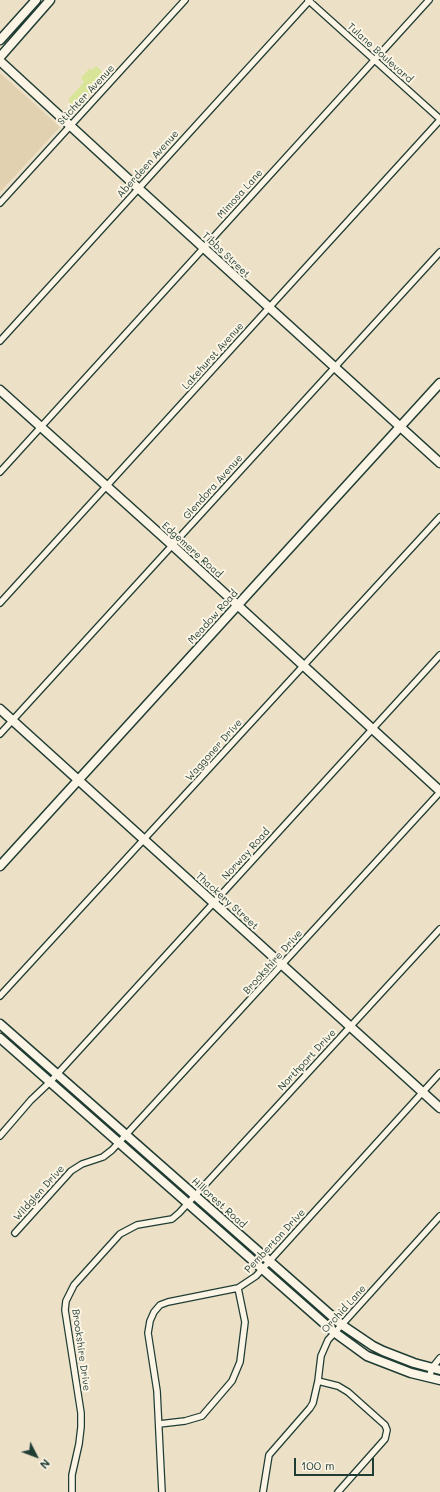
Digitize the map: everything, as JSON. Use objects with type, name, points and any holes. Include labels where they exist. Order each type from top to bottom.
[{"type":"street","points":[[0,40],[36,0]]},
{"type":"street","name":"Stichter Avenue","points":[[0,203],[185,0]]},
{"type":"street","name":"Tulane Boulevard","points":[[309,0],[440,120]]},
{"type":"street","name":"Aberdeen Avenue","points":[[0,341],[309,0]]},
{"type":"street","name":"Mimosa Lane","points":[[0,472],[429,0]]},
{"type":"street","points":[[0,57],[49,1]]},
{"type":"street","name":"Tibbs Street","points":[[0,61],[440,463]]},
{"type":"street","name":"Lakehurst Avenue","points":[[0,603],[440,120]]},
{"type":"street","name":"Glendora Avenue","points":[[0,734],[440,252]]},
{"type":"street","name":"Meadow Road","points":[[0,866],[440,383]]},
{"type":"street","name":"Edgemere Road","points":[[0,390],[172,545],[440,792]]},
{"type":"street","name":"Waggoner Drive","points":[[0,996],[440,517]]},
{"type":"street","name":"Norway Road","points":[[0,1136],[31,1100],[50,1082],[440,655]]},
{"type":"street","name":"Thackery Street","points":[[0,709],[440,1108]]},
{"type":"street","name":"Brookshire Drive","points":[[119,1143],[440,792]]},
{"type":"street","name":"Northport Drive","points":[[188,1204],[440,929]]},
{"type":"street","name":"Hillcrest Road","points":[[0,1024],[342,1325],[373,1346],[398,1358],[436,1369]]},
{"type":"street","name":"Hillcrest Road","points":[[0,1038],[334,1332],[367,1356],[395,1368],[440,1380]]},
{"type":"street","name":"Pemberton Drive","points":[[162,1492],[157,1391],[148,1332],[150,1321],[154,1312],[160,1305],[168,1302],[238,1288],[263,1270],[440,1073]]},
{"type":"street","name":"Wildglen Drive","points":[[15,1233],[71,1170],[82,1164],[103,1157],[119,1143]]},
{"type":"street","name":"Brookshire Drive","points":[[72,1492],[72,1474],[79,1444],[81,1413],[65,1310],[66,1301],[78,1280],[120,1234],[137,1225],[172,1219],[188,1204]]},
{"type":"street","name":"Orchid Lane","points":[[263,1492],[269,1455],[310,1408],[318,1381],[323,1349],[334,1332],[440,1216]]},
{"type":"street","points":[[159,1424],[185,1422],[202,1416],[232,1380],[240,1362],[245,1322],[238,1288]]},
{"type":"street","points":[[429,1378],[436,1369],[440,1358]]},
{"type":"street","points":[[318,1381],[338,1386],[348,1392],[385,1425],[387,1430],[385,1439],[338,1492]]},
{"type":"shaded area","points":[[0,73],[60,127],[0,192]]},
{"type":"green space","points":[[96,66],[106,75],[74,111],[70,108],[69,99],[84,82],[81,78],[90,68],[92,70]]}]
